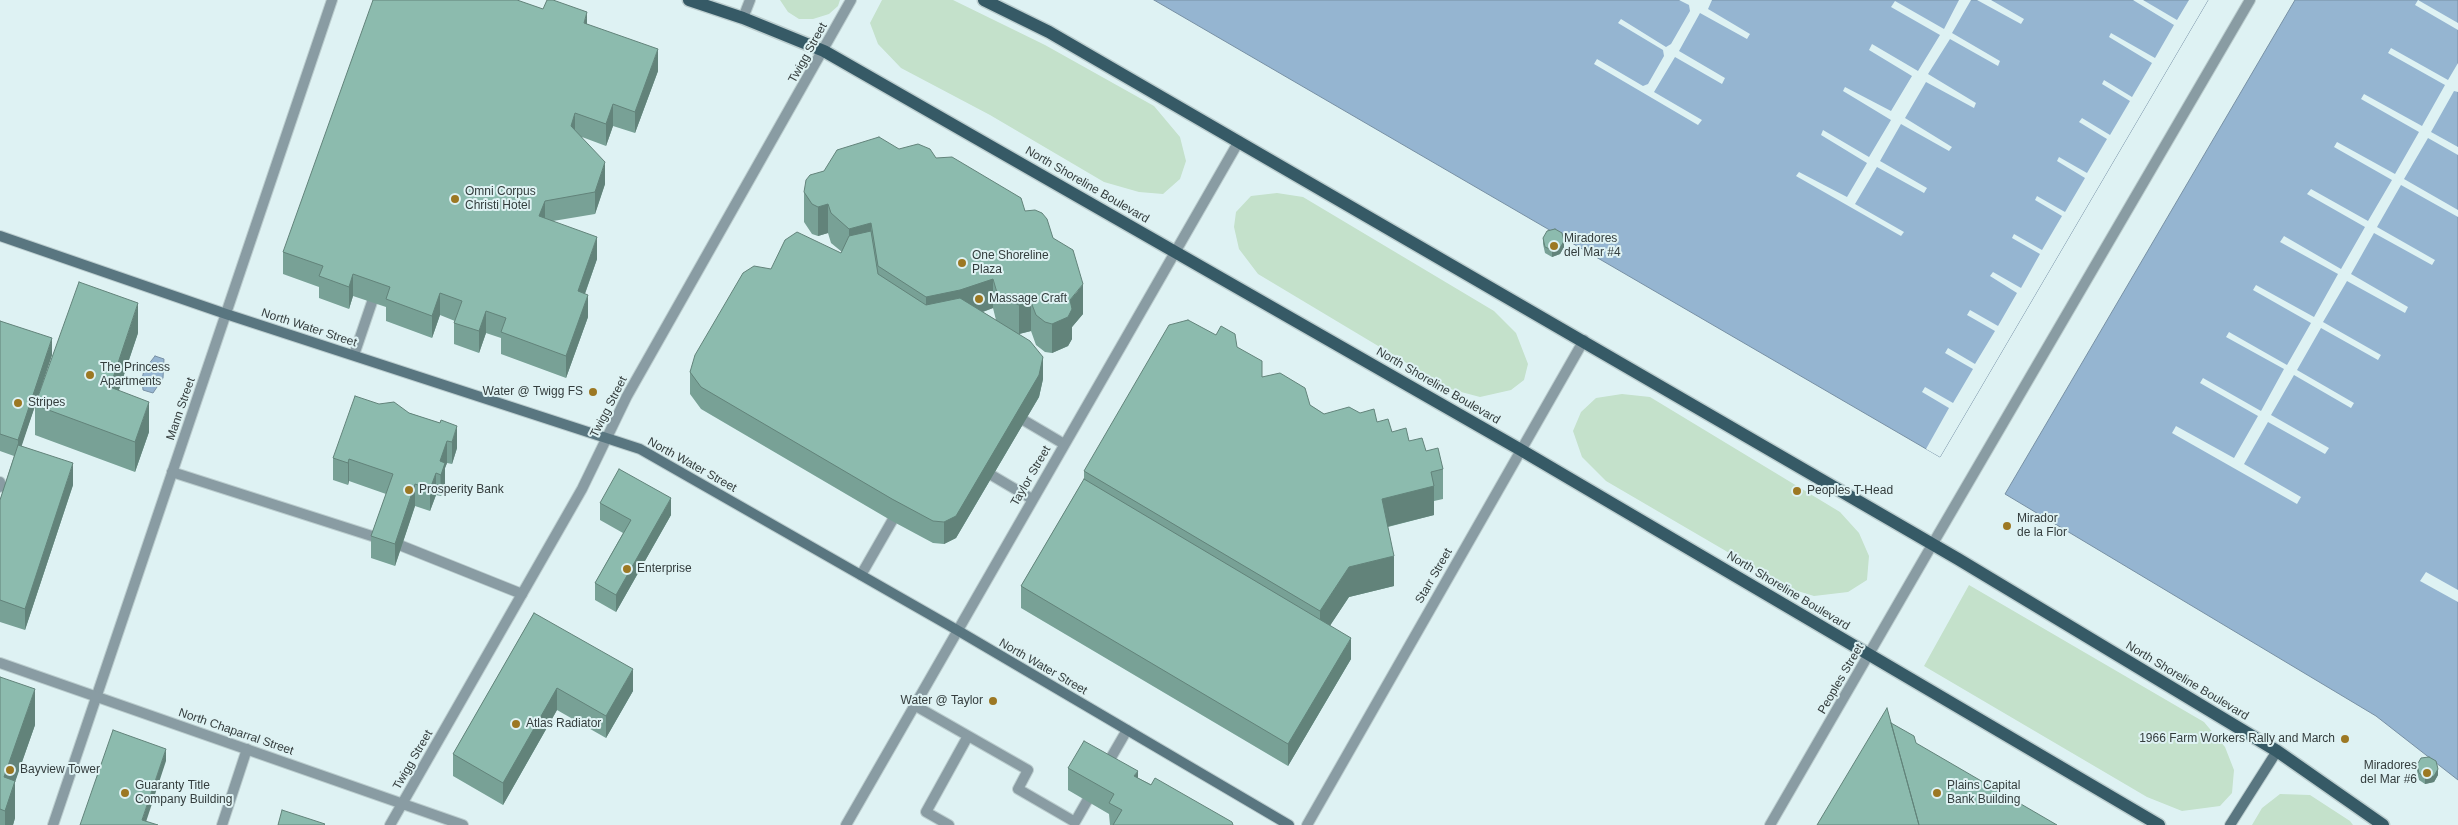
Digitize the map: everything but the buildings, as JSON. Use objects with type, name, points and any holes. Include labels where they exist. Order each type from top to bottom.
[{"type":"main road","name":"North Shoreline Boulevard","points":[[689,0],[743,18],[824,51],[1521,450],[2159,825]]},
{"type":"main road","name":"North Shoreline Boulevard","points":[[984,0],[1049,32],[1239,141],[1584,340],[1932,545],[2277,751],[2383,825]]},
{"type":"main road","name":"North Water Street","points":[[0,236],[226,314],[640,449],[957,630],[1289,825]]},
{"type":"main road","points":[[2230,825],[2277,751]]},
{"type":"street","name":"Mann Street","points":[[53,825],[95,696],[332,0]]},
{"type":"street","points":[[743,18],[750,0]]},
{"type":"street","name":"Twigg Street","points":[[390,825],[582,489],[627,396],[824,51],[851,0]]},
{"type":"street","name":"Peoples Street","points":[[1770,825],[2250,0]]},
{"type":"street","name":"Taylor Street","points":[[846,825],[1174,251],[1239,141]]},
{"type":"street","points":[[354,355],[372,302]]},
{"type":"street","name":"Starr Street","points":[[1307,825],[1584,340]]},
{"type":"street","points":[[1025,422],[1064,444]]},
{"type":"street","points":[[172,472],[378,538]]},
{"type":"street","points":[[993,476],[1032,499]]},
{"type":"street","points":[[0,482],[0,487]]},
{"type":"street","points":[[861,575],[892,521]]},
{"type":"street","points":[[402,546],[522,594]]},
{"type":"street","name":"North Chaparral Street","points":[[0,663],[463,825]]},
{"type":"street","points":[[914,705],[1028,770],[1018,789],[1078,824],[1087,801]]},
{"type":"street","points":[[1103,773],[1127,730]]},
{"type":"street","points":[[949,825],[926,812],[968,736]]},
{"type":"street","points":[[222,825],[247,749]]},
{"type":"green space","points":[[780,0],[840,0],[838,6],[829,14],[813,19],[799,19],[788,12]]},
{"type":"green space","points":[[882,0],[953,0],[1045,45],[1154,106],[1180,137],[1186,161],[1180,179],[1163,194],[1139,192],[1104,182],[990,115],[901,68],[878,44],[870,23]]},
{"type":"green space","points":[[1277,193],[1303,197],[1494,311],[1516,333],[1528,364],[1524,380],[1511,390],[1480,397],[1450,389],[1258,274],[1239,249],[1234,227],[1236,212],[1251,196]]},
{"type":"green space","points":[[1622,394],[1650,397],[1840,512],[1859,533],[1869,556],[1867,580],[1848,592],[1814,596],[1791,589],[1606,481],[1582,457],[1573,431],[1581,412],[1596,398]]},
{"type":"green space","points":[[1969,585],[2204,722],[2225,747],[2234,770],[2232,793],[2220,806],[2182,811],[2147,797],[1924,666]]},
{"type":"green space","points":[[2280,794],[2310,795],[2350,821],[2353,825],[2252,825],[2262,808]]},
{"type":"water","points":[[1154,0],[2208,0],[1940,457]]},
{"type":"water","points":[[2295,0],[2458,0],[2458,780],[2376,716],[2005,494]]},
{"type":"water","points":[[155,356],[164,359],[163,378],[153,393],[143,390],[142,379],[144,370]]},
{"type":"pier","points":[[1679,0],[1712,0],[1708,9],[1750,34],[1747,39],[1700,13],[1679,51],[1725,78],[1722,84],[1675,57],[1654,92],[1702,120],[1698,125],[1594,64],[1597,59],[1643,86],[1648,84],[1664,56],[1663,50],[1618,23],[1621,19],[1666,47],[1671,44],[1690,11],[1689,5]]},
{"type":"pier","points":[[1959,0],[1971,0],[1952,33],[2000,61],[1998,66],[1950,39],[1928,74],[1976,103],[1974,108],[1926,82],[1905,118],[1952,147],[1949,151],[1901,124],[1880,161],[1927,188],[1924,193],[1877,167],[1855,204],[1904,232],[1901,236],[1796,176],[1799,172],[1847,197],[1867,163],[1821,135],[1823,130],[1869,157],[1891,120],[1843,91],[1845,87],[1891,111],[1912,76],[1869,50],[1872,44],[1918,71],[1940,35],[1891,7],[1895,1],[1944,29]]},
{"type":"pier","points":[[1977,0],[1991,0],[2024,19],[2021,24]]},
{"type":"pier","points":[[2133,0],[2143,0],[2177,20],[2189,0],[2208,0],[1940,457],[1926,449],[1949,408],[1922,392],[1925,387],[1953,403],[1973,369],[1945,353],[1948,348],[1975,364],[1995,331],[1967,315],[1970,310],[1998,326],[2017,293],[1990,276],[1993,272],[2021,288],[2040,254],[2012,238],[2014,234],[2042,250],[2062,216],[2035,200],[2037,196],[2065,212],[2085,178],[2057,161],[2059,157],[2087,173],[2107,139],[2079,122],[2082,118],[2110,135],[2130,101],[2102,84],[2104,80],[2132,97],[2152,63],[2109,37],[2111,33],[2155,58],[2174,25]]},
{"type":"pier","points":[[2418,0],[2458,23],[2458,30],[2415,5]]},
{"type":"pier","points":[[2391,48],[2448,80],[2458,63],[2458,92],[2454,91],[2431,132],[2458,147],[2458,155],[2428,138],[2404,179],[2458,210],[2458,217],[2401,185],[2377,227],[2435,260],[2432,265],[2374,233],[2351,274],[2408,307],[2405,313],[2347,281],[2323,322],[2381,355],[2378,360],[2321,328],[2297,370],[2354,403],[2351,408],[2294,375],[2271,415],[2329,448],[2325,454],[2268,422],[2244,464],[2301,497],[2297,504],[2172,433],[2176,426],[2234,458],[2258,416],[2200,383],[2203,378],[2261,411],[2284,369],[2226,337],[2229,332],[2287,365],[2311,323],[2253,290],[2256,285],[2314,317],[2338,274],[2280,242],[2284,236],[2341,269],[2365,227],[2307,194],[2311,189],[2368,221],[2392,180],[2334,147],[2337,142],[2395,174],[2419,132],[2361,99],[2364,94],[2422,126],[2445,85],[2388,53]]},
{"type":"pier","points":[[2426,572],[2458,590],[2458,602],[2420,581]]},
{"type":"place","name":"Omni Corpus Christi Hotel","points":[[455,199]]},
{"type":"place","name":"Miradores del Mar #4","points":[[1554,246]]},
{"type":"place","name":"One Shoreline Plaza","points":[[962,263]]},
{"type":"place","name":"Massage Craft","points":[[979,299]]},
{"type":"place","name":"The Princess Apartments","points":[[90,375]]},
{"type":"place","name":"Water @ Twigg FS","points":[[593,392]]},
{"type":"place","name":"Stripes","points":[[18,403]]},
{"type":"place","name":"Prosperity Bank","points":[[409,490]]},
{"type":"place","name":"Peoples T-Head","points":[[1797,491]]},
{"type":"place","name":"Mirador de la Flor","points":[[2007,526]]},
{"type":"place","name":"Enterprise","points":[[627,569]]},
{"type":"place","name":"Water @ Taylor","points":[[993,701]]},
{"type":"place","name":"Atlas Radiator","points":[[516,724]]},
{"type":"place","name":"1966 Farm Workers Rally and March","points":[[2345,739]]},
{"type":"place","name":"Bayview Tower","points":[[10,770]]},
{"type":"place","name":"Miradores del Mar #6","points":[[2427,773]]},
{"type":"place","name":"Guaranty Title Company Building","points":[[125,793]]},
{"type":"place","name":"Plains Capital Bank Building","points":[[1937,793]]}]
